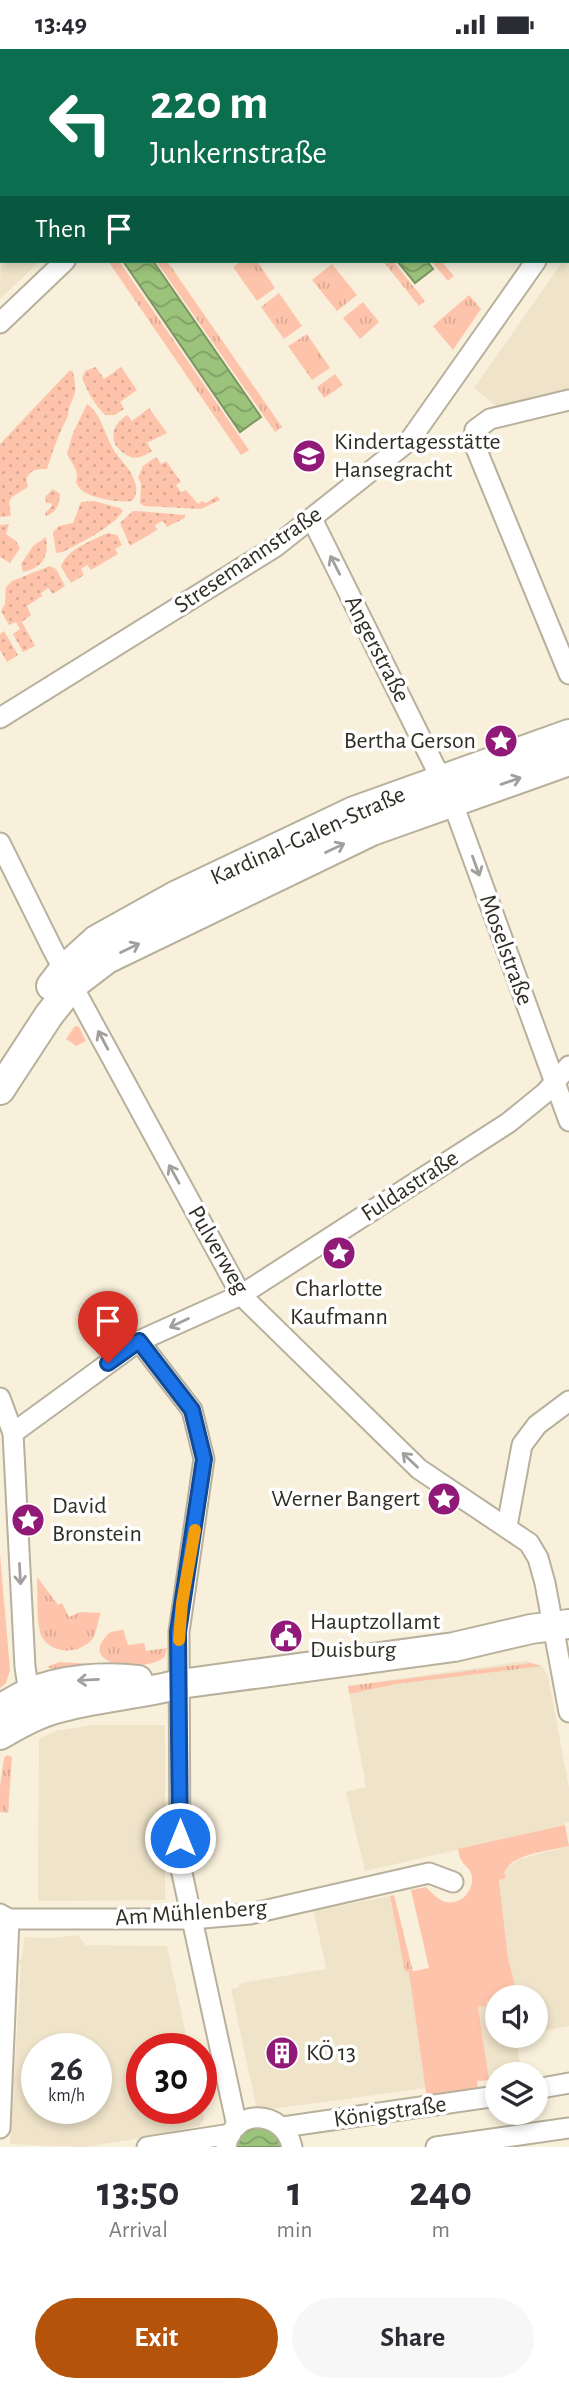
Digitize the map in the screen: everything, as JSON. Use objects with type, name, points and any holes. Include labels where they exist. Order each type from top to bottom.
[{"type":"main road","name":"Kardinal-Galen-Straße","points":[[447,790],[569,734]]},
{"type":"main road","name":"Kardinal-Galen-Straße","points":[[69,977],[96,940],[175,896],[354,811],[569,761]]},
{"type":"main road","points":[[0,1056],[69,977]]},
{"type":"main road","points":[[0,1090],[49,1016],[69,977]]},
{"type":"main road","points":[[0,1735],[36,1703],[76,1681],[130,1679],[180,1684],[454,1647],[531,1629],[562,1633]]},
{"type":"main road","points":[[0,1709],[36,1703]]},
{"type":"street","points":[[0,323],[63,263]]},
{"type":"street","name":"Stresemannstraße","points":[[0,717],[275,547],[410,440],[491,314],[534,263]]},
{"type":"street","points":[[569,400],[490,419],[475,430],[473,441],[569,674]]},
{"type":"street","name":"Angerstraße","points":[[312,519],[447,790]]},
{"type":"street","name":"Moselstraße","points":[[447,790],[569,1121]]},
{"type":"street","name":"Pulverweg","points":[[0,843],[12,871],[241,1295],[419,1469],[529,1543],[538,1558],[562,1633],[569,1712]]},
{"type":"street","name":"Fuldastraße","points":[[13,1433],[139,1341],[241,1295],[508,1123],[555,1082],[569,1066]]},
{"type":"street","points":[[139,1341],[192,1410],[204,1459],[178,1632],[180,1864],[214,2015],[231,2135]]},
{"type":"street","points":[[0,1398],[13,1433],[20,1591],[36,1703]]},
{"type":"street","points":[[507,1526],[522,1445],[537,1425],[569,1401]]},
{"type":"street","name":"Am Mühlenberg","points":[[4,1917],[191,1919],[250,1914],[414,1875],[429,1873],[453,1882]]},
{"type":"street","points":[[0,2128],[4,1917]]},
{"type":"street","points":[[548,2087],[569,2083]]},
{"type":"street","name":"Königstraße","points":[[147,2147],[231,2135],[246,2120],[266,2118],[283,2127],[485,2098]]},
{"type":"street","points":[[283,2127],[292,2147]]},
{"type":"street","name":"Königstraße","points":[[436,2147],[569,2128]]},
{"type":"shaded area","points":[[1,263],[38,263],[0,299]]},
{"type":"shaded area","points":[[562,263],[569,263],[569,391],[500,409],[474,388]]},
{"type":"shaded area","points":[[526,1661],[542,1666],[548,1676],[569,1788],[569,1822],[365,1871],[346,1792],[366,1787],[348,1686]]},
{"type":"shaded area","points":[[93,1725],[165,1725],[165,1900],[38,1901],[39,1739],[55,1731]]},
{"type":"shaded area","points":[[569,1846],[569,2026],[548,2030],[548,1985],[515,1985],[508,1958],[499,1879],[506,1878],[506,1868],[520,1859]]},
{"type":"shaded area","points":[[390,1896],[405,1972],[409,1972],[411,1979],[426,2088],[257,2111],[231,1989],[239,1987],[239,1984],[326,1969],[314,1911]]},
{"type":"shaded area","points":[[78,1935],[85,1945],[167,1946],[186,2033],[126,2033],[126,2124],[200,2124],[199,2126],[173,2133],[84,2147],[10,2144],[21,1966],[18,1961],[22,1959],[24,1937]]},
{"type":"shaded area","points":[[485,2006],[485,2048],[518,2048],[519,2062],[486,2062],[478,2007]]},
{"type":"green space","points":[[109,263],[120,263],[249,450],[241,455]]},
{"type":"green space","points":[[157,263],[168,263],[282,427],[275,432]]},
{"type":"green space","points":[[239,263],[258,263],[275,288],[257,301],[233,267]]},
{"type":"green space","points":[[385,263],[395,263],[425,301],[419,306]]},
{"type":"green space","points":[[433,263],[443,263],[454,276],[448,281]]},
{"type":"green space","points":[[332,264],[357,295],[337,311],[312,280]]},
{"type":"green space","points":[[279,293],[302,326],[284,339],[261,307]]},
{"type":"green space","points":[[469,295],[481,309],[453,350],[433,326]]},
{"type":"green space","points":[[363,302],[379,322],[360,339],[343,318]]},
{"type":"green space","points":[[307,334],[330,368],[312,380],[288,346]]},
{"type":"green space","points":[[96,367],[104,379],[121,367],[137,390],[120,402],[124,409],[115,415],[105,415],[101,411],[82,378],[85,371]]},
{"type":"green space","points":[[70,370],[73,372],[75,392],[47,469],[30,473],[26,479],[28,487],[9,502],[11,516],[0,517],[0,444]]},
{"type":"green space","points":[[335,374],[343,385],[324,398],[317,387]]},
{"type":"green space","points":[[87,404],[100,420],[115,452],[133,476],[136,490],[132,501],[95,497],[87,494],[76,483],[77,475],[67,454],[73,433]]},
{"type":"green space","points":[[149,408],[167,433],[147,443],[152,451],[137,458],[129,456],[116,446],[115,428],[127,415],[132,421]]},
{"type":"green space","points":[[156,457],[161,464],[166,461],[181,482],[176,485],[181,492],[186,490],[198,504],[202,501],[206,503],[217,496],[220,500],[201,509],[144,506],[140,503],[141,483],[138,478],[143,466]]},
{"type":"green space","points":[[53,489],[60,494],[59,502],[57,508],[46,516],[45,513],[52,506],[51,503],[46,503],[45,497]]},
{"type":"green space","points":[[94,501],[123,511],[96,534],[63,552],[56,553],[53,532],[59,526],[73,523],[81,502]]},
{"type":"green space","points":[[133,511],[185,515],[185,518],[167,527],[163,521],[155,525],[157,530],[130,546],[120,523]]},
{"type":"green space","points":[[9,524],[6,534],[16,541],[20,548],[10,563],[0,557],[0,525]]},
{"type":"green space","points":[[108,533],[117,535],[122,545],[115,549],[118,554],[91,570],[87,565],[81,569],[84,575],[71,583],[61,567],[68,555],[80,546]]},
{"type":"green space","points":[[46,537],[47,550],[44,560],[36,567],[23,572],[21,564],[33,546]]},
{"type":"green space","points":[[50,566],[56,569],[65,586],[53,594],[48,588],[41,593],[42,596],[27,606],[31,615],[22,622],[35,646],[23,652],[13,634],[20,629],[16,622],[9,625],[1,611],[5,604],[6,587],[12,581]]},
{"type":"green space","points":[[4,631],[18,655],[7,662],[0,650],[0,634]]},
{"type":"green space","points":[[75,1026],[79,1027],[86,1041],[76,1046],[66,1039]]},
{"type":"green space","points":[[0,1554],[10,1670],[6,1683],[0,1688]]},
{"type":"green space","points":[[37,1577],[58,1605],[62,1603],[69,1617],[80,1612],[101,1613],[95,1635],[87,1644],[80,1648],[64,1650],[56,1649],[44,1640],[38,1619]]},
{"type":"green space","points":[[123,1629],[128,1645],[144,1643],[146,1651],[167,1648],[165,1656],[146,1665],[119,1664],[108,1660],[101,1654],[100,1645],[108,1634]]},
{"type":"green space","points":[[59,1662],[91,1664],[54,1669],[47,1667]]},
{"type":"green space","points":[[531,1663],[542,1666],[396,1684],[349,1694],[348,1686]]},
{"type":"green space","points":[[7,1755],[12,1757],[8,1813],[0,1812],[0,1786],[4,1758]]},
{"type":"green space","points":[[565,1825],[569,1846],[523,1857],[508,1866],[504,1873],[506,1878],[499,1880],[508,1958],[515,1985],[485,1985],[485,2006],[478,2007],[486,2062],[485,2080],[477,2081],[479,2091],[427,2099],[409,1972],[429,1968],[411,1890],[426,1887],[436,1897],[449,1902],[463,1897],[470,1889],[472,1875],[460,1859],[458,1849]]},
{"type":"green space","points":[[394,1895],[413,1972],[405,1972],[390,1896]]},
{"type":"water","points":[[124,263],[154,263],[261,417],[240,432]]},
{"type":"water","points":[[399,263],[428,263],[433,269],[415,283]]},
{"type":"water","points":[[261,2127],[274,2131],[284,2147],[235,2147],[245,2133]]},
{"type":"slow traffic","points":[[179,1640],[182,1603],[195,1530]]},
{"type":"place","name":"Kindertagesstätte Hansegracht","points":[[309,456]]},
{"type":"place","name":"Bertha Gerson","points":[[501,741]]},
{"type":"place","name":"Charlotte Kaufmann","points":[[339,1253]]},
{"type":"place","name":"Werner Bangert","points":[[444,1499]]},
{"type":"place","name":"David Bronstein","points":[[28,1520]]},
{"type":"place","name":"Hauptzollamt Duisburg","points":[[286,1636]]},
{"type":"place","name":"KÖ 13","points":[[282,2053]]},
{"type":"route","points":[[108,1363],[139,1341],[192,1410],[204,1459],[178,1632],[180,1838]]}]
